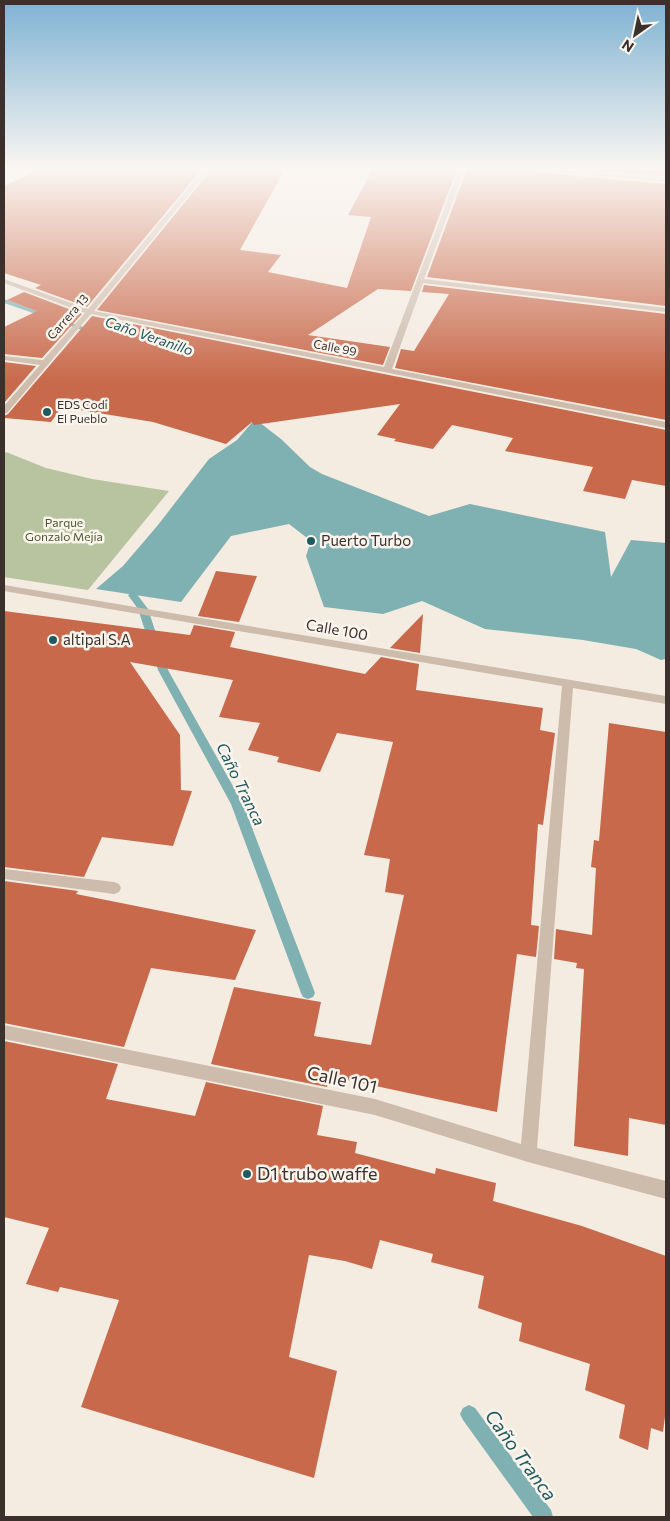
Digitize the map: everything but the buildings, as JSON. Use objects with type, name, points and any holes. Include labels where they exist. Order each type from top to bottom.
[{"type":"street","name":"Carrera 13","points":[[4,411],[88,315],[150,240]]},
{"type":"street","points":[[387,370],[435,240]]},
{"type":"street","name":"Calle 99","points":[[4,281],[88,315],[387,370],[666,425]]},
{"type":"street","points":[[420,281],[666,310]]},
{"type":"street","points":[[4,358],[45,363]]},
{"type":"street","name":"Calle 100","points":[[4,588],[666,700]]},
{"type":"street","points":[[528,1154],[568,684]]},
{"type":"street","points":[[4,874],[114,888]]},
{"type":"street","name":"Calle 101","points":[[4,1032],[375,1107],[528,1154],[666,1190]]},
{"type":"green space","name":"Parque Gonzalo Mejía","points":[[6,452],[46,468],[92,479],[169,491],[88,590],[4,577],[4,455]]},
{"type":"water","points":[[255,419],[281,439],[310,467],[322,474],[429,516],[470,504],[605,532],[611,577],[631,540],[666,543],[666,659],[661,660],[636,649],[583,640],[485,629],[422,601],[383,614],[324,607],[306,556],[311,541],[289,524],[231,536],[181,602],[96,589],[123,566],[158,525],[209,459],[237,440]]},
{"type":"waterway","name":"Caño Veranillo","points":[[4,301],[87,330]]},
{"type":"waterway","name":"Caño Tranca","points":[[133,595],[143,609],[163,670],[237,804],[308,993]]},
{"type":"waterway","name":"Caño Tranca","points":[[469,1414],[544,1517]]},
{"type":"place","name":"EDS Codi El Pueblo","points":[[47,412]]},
{"type":"place","name":"Puerto Turbo","points":[[311,541]]},
{"type":"place","name":"altipal S.A","points":[[53,640]]},
{"type":"place","name":"D1 trubo waffe","points":[[247,1174]]}]
